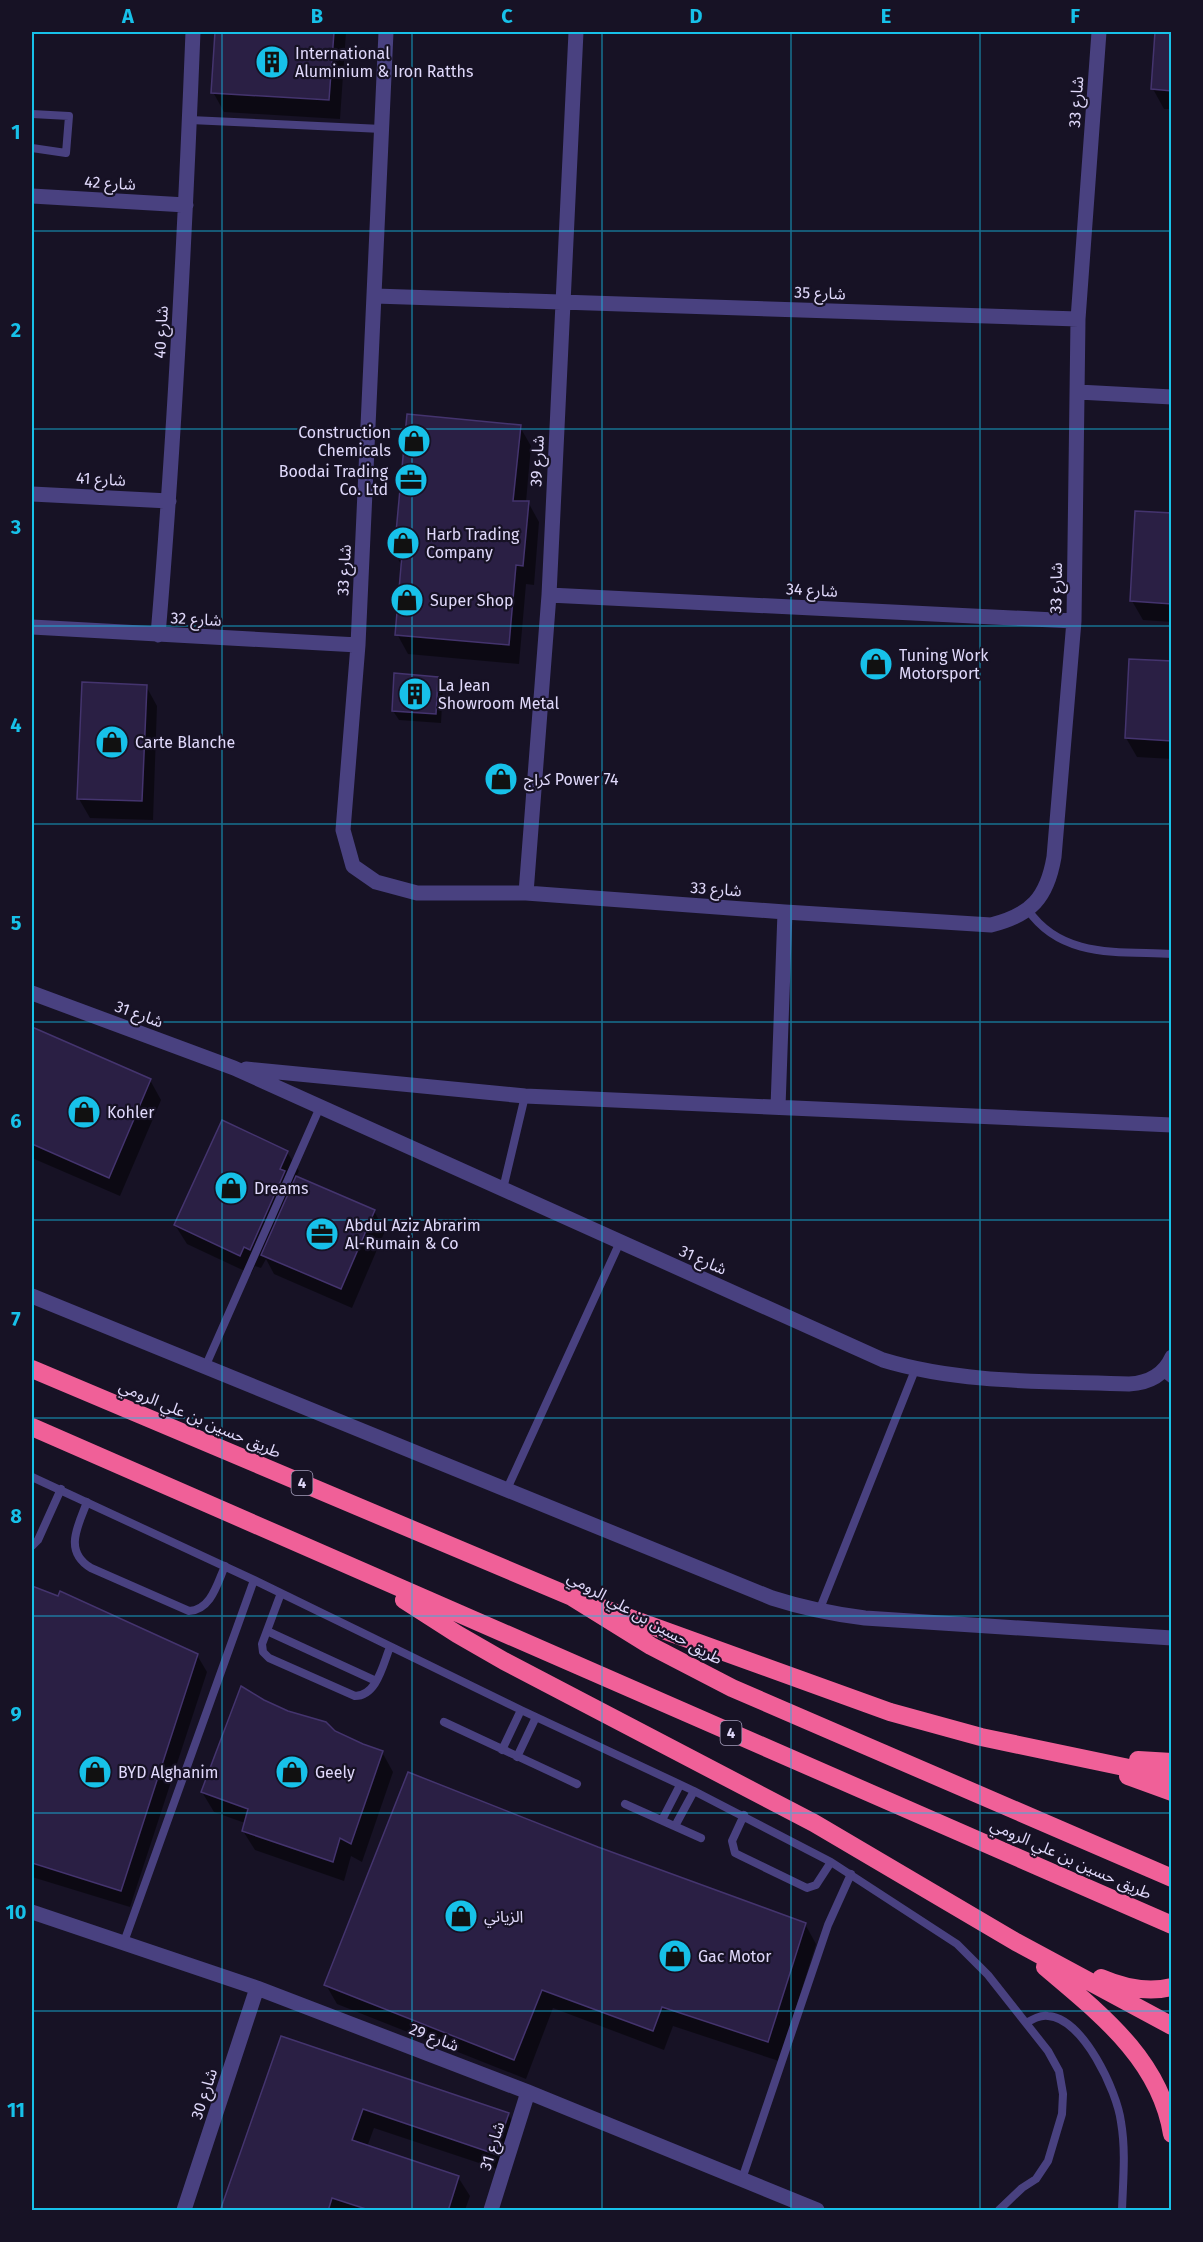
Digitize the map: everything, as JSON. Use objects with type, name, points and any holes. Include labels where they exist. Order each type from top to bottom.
[{"type":"highway","name":"طريق حسين بن علي الرومي","points":[[32,1369],[572,1597],[651,1646],[732,1688],[1172,1878]]},
{"type":"highway","name":"طريق حسين بن علي الرومي","points":[[32,1427],[1172,1925]]},
{"type":"highway","points":[[368,1575],[421,1612],[485,1650],[814,1823],[1016,1942],[1172,2026]]},
{"type":"highway","points":[[572,1597],[890,1712],[981,1737],[1172,1777]]},
{"type":"highway","points":[[1073,1756],[1172,1762]]},
{"type":"highway","points":[[1073,1756],[1172,1792]]},
{"type":"highway","points":[[1016,1942],[1117,1985],[1149,1990],[1172,1987]]},
{"type":"highway","points":[[1016,1942],[1109,2023],[1134,2050],[1154,2081],[1169,2118],[1172,2134]]},
{"type":"street","name":"شارع 40","points":[[158,635],[169,501],[186,205],[193,32]]},
{"type":"street","name":"شارع 33","points":[[386,32],[358,645],[343,830],[353,866],[376,882],[417,894],[526,892],[991,925],[1011,920],[1028,910],[1042,895],[1051,877],[1074,621],[1078,320],[1099,32]]},
{"type":"street","name":"شارع 39","points":[[526,892],[549,595],[576,32]]},
{"type":"street","name":"شارع 42","points":[[32,196],[186,205]]},
{"type":"street","name":"شارع 35","points":[[375,296],[1078,320]]},
{"type":"street","points":[[1078,392],[1172,397]]},
{"type":"street","name":"شارع 41","points":[[32,494],[169,501]]},
{"type":"street","name":"شارع 34","points":[[549,595],[1074,621]]},
{"type":"street","name":"32 شارع","points":[[32,627],[358,645]]},
{"type":"street","points":[[778,1107],[785,912]]},
{"type":"street","name":"شارع 31","points":[[32,993],[234,1068],[883,1360],[915,1370],[955,1377],[1129,1384],[1167,1376],[1172,1357]]},
{"type":"street","name":"شارع 31","points":[[234,1068],[525,1096],[1172,1125]]},
{"type":"street","points":[[32,1296],[206,1365],[772,1598],[818,1611],[865,1618],[1172,1638]]},
{"type":"street","name":"شارع 29","points":[[32,1912],[257,1988],[528,2092],[813,2210]]},
{"type":"street","name":"شارع 30","points":[[184,2211],[257,1988]]},
{"type":"street","name":"شارع 31","points":[[491,2211],[528,2092]]},
{"type":"lane","points":[[32,114],[69,116],[66,153],[32,148]]},
{"type":"lane","points":[[190,120],[382,129]]},
{"type":"lane","points":[[1028,910],[1044,929],[1071,945],[1086,949],[1172,954]]},
{"type":"lane","points":[[503,1189],[525,1096]]},
{"type":"lane","points":[[206,1365],[320,1107]]},
{"type":"lane","points":[[507,1489],[620,1242]]},
{"type":"lane","points":[[818,1611],[915,1370]]},
{"type":"lane","points":[[32,1477],[225,1566],[744,1815],[851,1874],[957,1944],[988,1974],[1048,2051],[1059,2071],[1064,2094],[1062,2114],[1043,2171],[1009,2199],[999,2211]]},
{"type":"lane","points":[[32,1546],[38,1540],[60,1490]]},
{"type":"lane","points":[[87,1502],[74,1543],[79,1558],[91,1568],[189,1611],[197,1611],[208,1601],[225,1566]]},
{"type":"lane","points":[[124,1942],[254,1580]]},
{"type":"lane","points":[[281,1593],[262,1648],[269,1658],[355,1696],[366,1694],[376,1682],[390,1647]]},
{"type":"lane","points":[[267,1631],[376,1682]]},
{"type":"lane","points":[[502,1750],[521,1710]]},
{"type":"lane","points":[[517,1757],[536,1717]]},
{"type":"lane","points":[[444,1722],[576,1785]]},
{"type":"lane","points":[[662,1820],[680,1785]]},
{"type":"lane","points":[[675,1826],[693,1791]]},
{"type":"lane","points":[[625,1804],[701,1838]]},
{"type":"lane","points":[[744,1815],[732,1841],[735,1853],[807,1888],[816,1885],[831,1862]]},
{"type":"lane","points":[[742,2179],[831,1917],[851,1874]]},
{"type":"lane","points":[[1026,2023],[1040,2016],[1054,2017],[1074,2031],[1103,2070],[1116,2099],[1121,2121],[1122,2211]]},
{"type":"building","name":"International Aluminium & Iron Ratths","points":[[215,32],[334,32],[329,100],[211,93]]},
{"type":"building","points":[[1155,32],[1172,32],[1172,91],[1151,89]]},
{"type":"building","points":[[407,414],[521,425],[513,501],[529,501],[523,566],[516,565],[509,645],[395,635],[402,555],[394,554]]},
{"type":"building","points":[[1135,511],[1172,513],[1172,604],[1130,601]]},
{"type":"building","points":[[1129,659],[1172,661],[1172,741],[1125,738]]},
{"type":"building","name":"La Jean Showroom Metal","points":[[394,673],[438,677],[436,714],[392,711]]},
{"type":"building","name":"Carte Blanche","points":[[82,682],[147,685],[142,801],[77,799]]},
{"type":"building","name":"Kohler","points":[[32,1027],[151,1079],[109,1178],[32,1144]]},
{"type":"building","name":"Dreams","points":[[222,1120],[288,1151],[280,1169],[285,1171],[250,1250],[244,1247],[240,1256],[174,1225]]},
{"type":"building","name":"Abdul Aziz Abrarim Al-Rumain & Co","points":[[296,1176],[375,1210],[341,1289],[261,1255]]},
{"type":"building","name":"BYD Alghanim","points":[[32,1586],[58,1596],[60,1591],[198,1654],[121,1891],[32,1863]]},
{"type":"building","name":"Geely","points":[[241,1686],[288,1711],[326,1722],[335,1731],[383,1751],[351,1844],[340,1838],[333,1862],[242,1831],[248,1809],[201,1792]]},
{"type":"building","points":[[408,1772],[598,1847],[806,1923],[768,2042],[662,2007],[653,2031],[542,1990],[514,2060],[324,1985]]},
{"type":"building","points":[[281,2036],[509,2113],[495,2154],[363,2109],[352,2140],[459,2176],[448,2211],[372,2211],[332,2198],[328,2211],[220,2211]]},
{"type":"place","name":"International Aluminium & Iron Ratths","points":[[272,62]]},
{"type":"place","name":"Construction Chemicals","points":[[414,441]]},
{"type":"place","name":"Boodai Trading Co. Ltd","points":[[411,480]]},
{"type":"place","name":"Harb Trading Company","points":[[403,543]]},
{"type":"place","name":"Super Shop","points":[[407,600]]},
{"type":"place","name":"Tuning Work Motorsport","points":[[876,664]]},
{"type":"place","name":"La Jean Showroom Metal","points":[[415,694]]},
{"type":"place","name":"Carte Blanche","points":[[112,742]]},
{"type":"place","name":"كراج Power 74","points":[[501,779]]},
{"type":"place","name":"Kohler","points":[[84,1112]]},
{"type":"place","name":"Dreams","points":[[231,1188]]},
{"type":"place","name":"Abdul Aziz Abrarim Al-Rumain & Co","points":[[322,1234]]},
{"type":"place","name":"BYD Alghanim","points":[[95,1772]]},
{"type":"place","name":"Geely","points":[[292,1772]]},
{"type":"place","name":"الزياني","points":[[461,1916]]},
{"type":"place","name":"Gac Motor","points":[[675,1956]]}]
